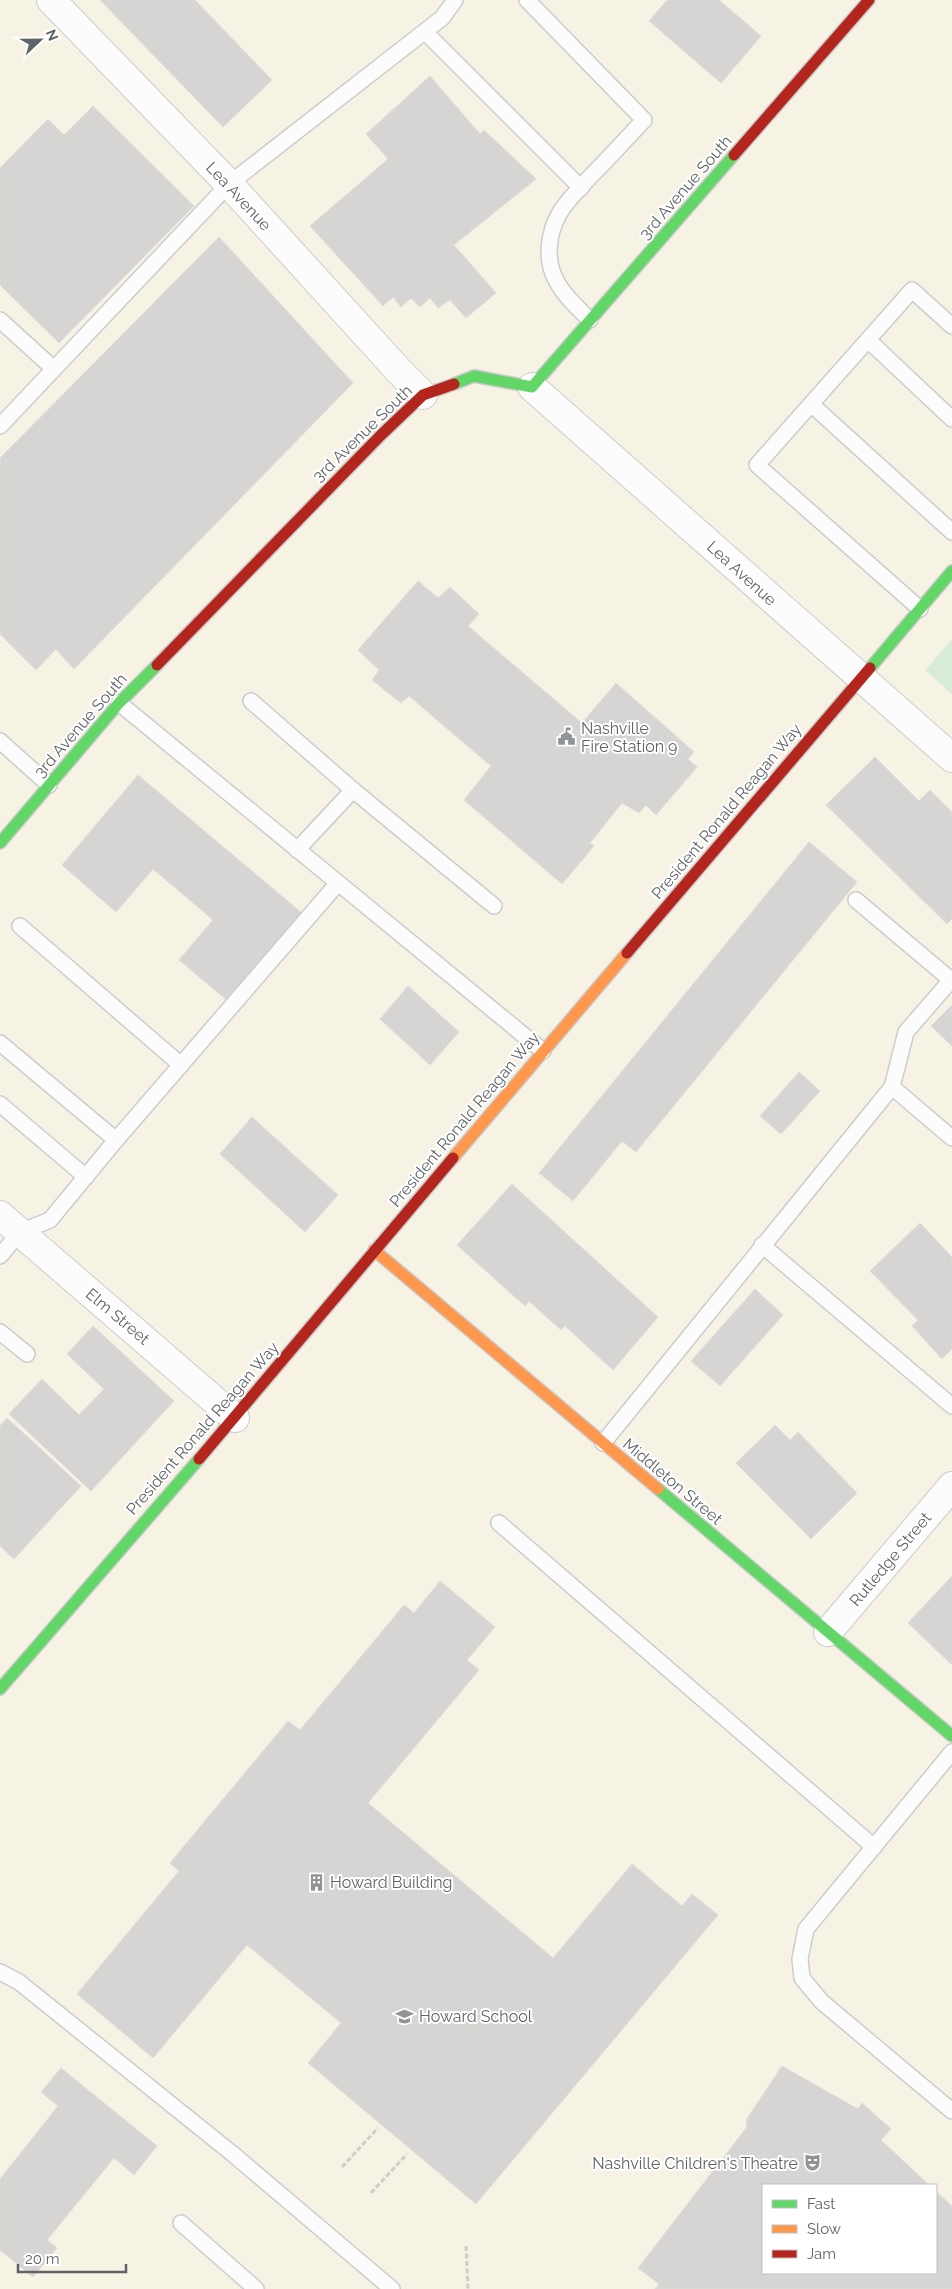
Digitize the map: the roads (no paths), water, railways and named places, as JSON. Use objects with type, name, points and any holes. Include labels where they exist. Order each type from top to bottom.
[{"type":"street","name":"Lea Avenue","points":[[51,0],[229,184],[398,371],[423,395]]},
{"type":"street","name":"3rd Avenue South","points":[[0,843],[119,703],[380,436],[423,395],[474,376],[532,387],[869,0]]},
{"type":"street","name":"Lea Avenue","points":[[532,387],[860,679],[952,758]]},
{"type":"street","name":"President Ronald Reagan Way","points":[[0,1689],[235,1418],[374,1250],[952,571]]},
{"type":"street","name":"Elm Street","points":[[10,1224],[235,1418]]},
{"type":"street","name":"Middleton Street","points":[[374,1250],[952,1736]]},
{"type":"street","name":"Rutledge Street","points":[[828,1632],[952,1486]]},
{"type":"lane","points":[[0,426],[229,184],[425,32],[442,18],[455,0]]},
{"type":"lane","points":[[527,0],[644,120],[559,214],[548,253],[550,267],[562,290],[590,320]]},
{"type":"lane","points":[[425,32],[581,188]]},
{"type":"lane","points":[[920,609],[757,465],[912,290],[952,326]]},
{"type":"lane","points":[[0,320],[54,369]]},
{"type":"lane","points":[[868,340],[952,418]]},
{"type":"lane","points":[[812,404],[952,532]]},
{"type":"lane","points":[[251,700],[353,790],[494,906]]},
{"type":"lane","points":[[119,703],[543,1051]]},
{"type":"lane","points":[[0,742],[49,785]]},
{"type":"lane","points":[[297,850],[353,790]]},
{"type":"lane","points":[[0,1256],[10,1224],[50,1220],[116,1140],[338,883]]},
{"type":"lane","points":[[603,1442],[892,1087],[906,1032],[952,980],[856,900]]},
{"type":"lane","points":[[20,926],[181,1065]]},
{"type":"lane","points":[[0,1043],[116,1140]]},
{"type":"lane","points":[[892,1087],[952,1138]]},
{"type":"lane","points":[[0,1104],[86,1177]]},
{"type":"lane","points":[[762,1245],[952,1406]]},
{"type":"lane","points":[[0,1332],[27,1354]]},
{"type":"lane","points":[[499,1523],[874,1847]]},
{"type":"lane","points":[[952,1752],[806,1928],[800,1959],[802,1978],[822,2002],[952,2111]]},
{"type":"lane","points":[[0,1972],[19,1982],[35,1994],[234,2155],[392,2289]]},
{"type":"lane","points":[[180,2223],[256,2289]]},
{"type":"place","name":"Nashville Fire Station 9","points":[[567,737]]},
{"type":"place","name":"Howard Building","points":[[316,1882]]},
{"type":"place","name":"Howard School","points":[[405,2016]]},
{"type":"place","name":"Nashville Children's Theatre","points":[[812,2163]]}]
